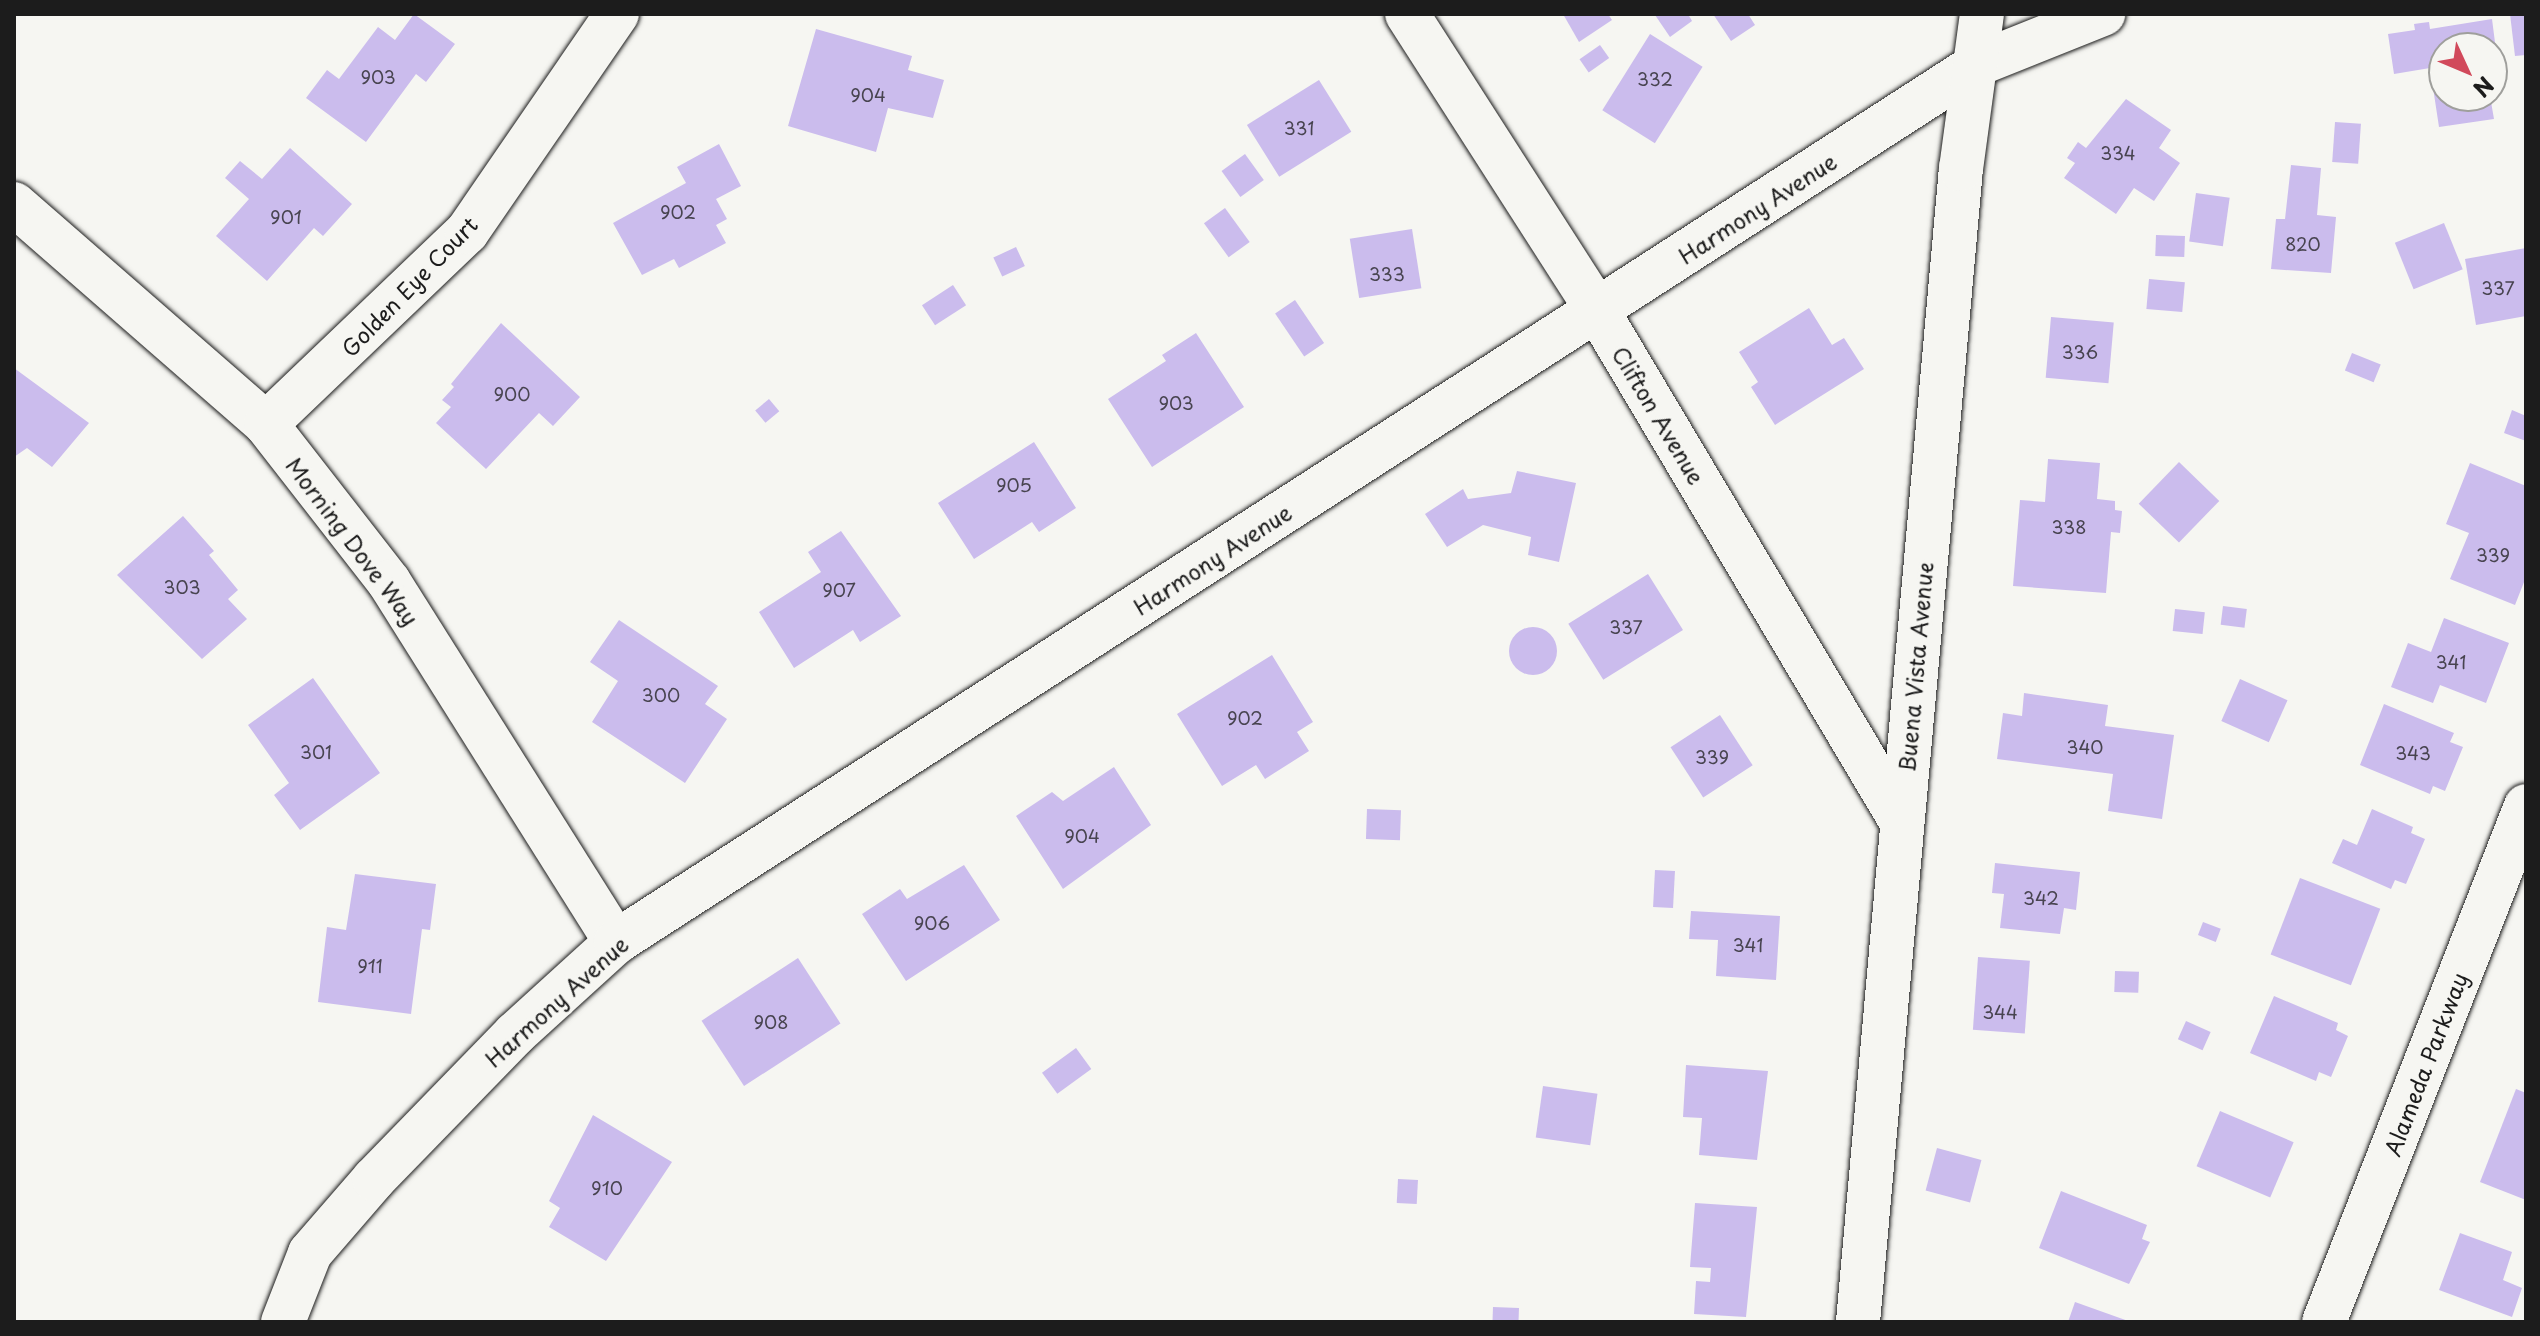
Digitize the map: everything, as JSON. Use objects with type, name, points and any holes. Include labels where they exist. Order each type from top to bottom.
[{"type":"street","name":"Golden Eye Court","points":[[266,424],[467,232],[617,14]]},
{"type":"street","name":"Clifton Avenue","points":[[1407,14],[1597,310],[1901,821]]},
{"type":"street","name":"Buena Vista Avenue","points":[[1858,1322],[1961,169],[1978,64],[1982,14]]},
{"type":"street","name":"Harmony Avenue","points":[[283,1322],[310,1253],[374,1179],[515,1034],[616,942],[1978,64],[2103,14]]},
{"type":"street","name":"Morning Dove Way","points":[[14,204],[266,424],[389,582],[616,942]]},
{"type":"street","name":"Alameda Parkway","points":[[2324,1322],[2526,806]]},
{"type":"building","points":[[414,14],[455,44],[426,82],[416,74],[366,142],[306,98],[327,70],[339,79],[378,27],[395,40]]},
{"type":"building","points":[[1563,14],[1608,14],[1612,20],[1579,42]]},
{"type":"building","points":[[1688,14],[1692,21],[1670,37],[1655,15]]},
{"type":"building","points":[[1713,14],[1748,14],[1755,25],[1731,41]]},
{"type":"building","points":[[2510,14],[2526,14],[2526,55],[2515,56]]},
{"type":"building","points":[[2492,19],[2494,32],[2428,32],[2428,68],[2394,74],[2388,34],[2415,30],[2414,24],[2429,22],[2430,29]]},
{"type":"building","points":[[816,29],[912,56],[908,70],[944,80],[933,118],[888,108],[876,152],[788,126]]},
{"type":"building","points":[[1650,34],[1703,67],[1655,143],[1602,110]]},
{"type":"building","points":[[1600,45],[1609,58],[1589,72],[1580,59]]},
{"type":"building","points":[[1319,80],[1351,132],[1279,177],[1247,125]]},
{"type":"building","points":[[2126,99],[2171,130],[2159,148],[2180,163],[2154,201],[2134,188],[2116,214],[2064,178],[2075,163],[2067,158],[2078,142],[2086,148]]},
{"type":"building","points":[[2437,112],[2493,112],[2494,119],[2439,127]]},
{"type":"building","points":[[2335,122],[2361,124],[2358,164],[2332,162]]},
{"type":"building","points":[[719,144],[741,186],[716,199],[727,219],[716,225],[726,243],[679,268],[674,259],[642,275],[613,223],[686,183],[677,167]]},
{"type":"building","points":[[290,148],[352,204],[323,236],[314,228],[267,281],[216,236],[249,199],[225,178],[240,161],[262,179]]},
{"type":"building","points":[[1245,154],[1264,180],[1240,197],[1222,171]]},
{"type":"building","points":[[2291,165],[2321,168],[2317,215],[2336,217],[2331,273],[2271,269],[2276,219],[2285,219]]},
{"type":"building","points":[[2196,193],[2230,198],[2223,246],[2189,242]]},
{"type":"building","points":[[1225,208],[1250,242],[1229,257],[1204,223]]},
{"type":"building","points":[[2444,223],[2463,269],[2414,289],[2395,243]]},
{"type":"building","points":[[1412,229],[1421,288],[1359,298],[1350,239]]},
{"type":"building","points":[[2156,235],[2185,236],[2184,257],[2155,256]]},
{"type":"building","points":[[1016,247],[1025,266],[1002,277],[993,258]]},
{"type":"building","points":[[2526,248],[2526,316],[2476,325],[2465,259]]},
{"type":"building","points":[[2149,279],[2185,282],[2182,312],[2146,309]]},
{"type":"building","points":[[953,285],[966,305],[935,325],[922,305]]},
{"type":"building","points":[[1295,300],[1324,343],[1304,357],[1275,313]]},
{"type":"building","points":[[1809,308],[1832,345],[1844,338],[1864,369],[1775,425],[1751,387],[1758,382],[1739,352]]},
{"type":"building","points":[[2051,317],[2114,322],[2108,383],[2046,378]]},
{"type":"building","points":[[501,323],[580,397],[553,426],[539,413],[486,469],[436,423],[451,407],[442,400],[454,387],[451,384]]},
{"type":"building","points":[[1196,333],[1244,407],[1152,467],[1108,399],[1166,361],[1162,355]]},
{"type":"building","points":[[2352,353],[2381,365],[2374,382],[2345,371]]},
{"type":"building","points":[[14,368],[89,423],[52,467],[27,448],[14,457]]},
{"type":"building","points":[[769,399],[779,411],[765,423],[755,411]]},
{"type":"building","points":[[2512,410],[2526,416],[2526,441],[2504,433]]},
{"type":"building","points":[[1034,442],[1076,508],[1039,532],[1032,522],[974,559],[938,503]]},
{"type":"building","points":[[2048,459],[2100,463],[2097,499],[2115,501],[2115,510],[2122,511],[2120,533],[2111,532],[2106,593],[2013,586],[2020,500],[2045,502]]},
{"type":"building","points":[[2179,462],[2219,501],[2179,543],[2139,504]]},
{"type":"building","points":[[2470,463],[2526,486],[2526,577],[2515,605],[2450,579],[2469,533],[2446,524]]},
{"type":"building","points":[[1517,471],[1576,483],[1559,562],[1528,555],[1531,537],[1483,525],[1447,547],[1425,514],[1463,489],[1468,499],[1511,493]]},
{"type":"building","points":[[183,516],[214,551],[209,555],[238,590],[228,599],[247,619],[202,659],[117,575]]},
{"type":"building","points":[[841,531],[901,616],[860,642],[853,630],[794,668],[759,612],[821,572],[808,552]]},
{"type":"building","points":[[1648,574],[1683,630],[1603,680],[1568,624]]},
{"type":"building","points":[[2223,606],[2247,609],[2245,628],[2221,625]]},
{"type":"building","points":[[2175,609],[2205,612],[2203,634],[2173,631]]},
{"type":"building","points":[[2444,618],[2509,643],[2486,703],[2440,685],[2433,703],[2391,687],[2408,643],[2431,652]]},
{"type":"building","points":[[619,620],[718,686],[705,704],[727,719],[685,783],[592,722],[618,681],[590,662]]},
{"type":"building","points":[[1533,627],[1550,634],[1557,651],[1550,668],[1533,675],[1516,668],[1509,651],[1516,634]]},
{"type":"building","points":[[1272,655],[1313,722],[1297,732],[1309,751],[1265,779],[1256,765],[1222,786],[1177,714]]},
{"type":"building","points":[[313,678],[380,773],[300,830],[274,795],[289,783],[248,725]]},
{"type":"building","points":[[2240,679],[2288,700],[2269,742],[2221,721]]},
{"type":"building","points":[[2024,693],[2108,705],[2105,726],[2174,735],[2162,819],[2108,811],[2113,774],[1997,759],[2003,713],[2022,716]]},
{"type":"building","points":[[2384,704],[2454,733],[2450,742],[2463,747],[2445,791],[2433,786],[2430,794],[2360,765]]},
{"type":"building","points":[[1720,715],[1753,765],[1703,797],[1671,747]]},
{"type":"building","points":[[1114,767],[1151,825],[1063,889],[1016,816],[1052,792],[1063,801]]},
{"type":"building","points":[[1367,809],[1401,810],[1400,840],[1366,839]]},
{"type":"building","points":[[2372,809],[2413,827],[2411,833],[2425,839],[2406,884],[2395,880],[2391,889],[2332,863],[2343,839],[2357,845]]},
{"type":"building","points":[[1995,863],[2080,872],[2076,910],[2064,908],[2060,934],[2000,928],[2004,894],[1992,893]]},
{"type":"building","points":[[964,865],[1000,920],[906,981],[862,914],[900,889],[907,899]]},
{"type":"building","points":[[1655,870],[1675,871],[1673,908],[1653,907]]},
{"type":"building","points":[[355,874],[436,884],[430,930],[422,929],[411,1014],[318,1002],[327,927],[346,930]]},
{"type":"building","points":[[2300,878],[2380,909],[2351,985],[2271,955]]},
{"type":"building","points":[[1691,911],[1780,916],[1776,980],[1716,976],[1718,940],[1689,939]]},
{"type":"building","points":[[2203,922],[2221,929],[2216,942],[2198,935]]},
{"type":"building","points":[[1978,957],[2030,961],[2025,1033],[1973,1030]]},
{"type":"building","points":[[798,958],[840,1023],[744,1086],[702,1021]]},
{"type":"building","points":[[2115,971],[2139,972],[2138,993],[2114,992]]},
{"type":"building","points":[[2274,996],[2338,1023],[2336,1030],[2348,1036],[2331,1077],[2319,1072],[2316,1081],[2250,1053]]},
{"type":"building","points":[[2186,1021],[2211,1032],[2203,1050],[2178,1039]]},
{"type":"building","points":[[1076,1048],[1091,1069],[1057,1094],[1042,1073]]},
{"type":"building","points":[[1686,1065],[1768,1071],[1757,1160],[1699,1155],[1702,1118],[1683,1117]]},
{"type":"building","points":[[1543,1086],[1597,1094],[1590,1145],[1536,1137]]},
{"type":"building","points":[[2516,1089],[2526,1093],[2526,1200],[2480,1182]]},
{"type":"building","points":[[2220,1111],[2294,1142],[2270,1197],[2197,1166]]},
{"type":"building","points":[[593,1115],[672,1162],[606,1261],[549,1227],[560,1208],[549,1201]]},
{"type":"building","points":[[1937,1148],[1981,1160],[1970,1202],[1926,1191]]},
{"type":"building","points":[[1398,1179],[1418,1180],[1417,1204],[1397,1203]]},
{"type":"building","points":[[2061,1191],[2147,1225],[2142,1239],[2150,1242],[2129,1284],[2039,1248]]},
{"type":"building","points":[[1695,1203],[1757,1207],[1746,1317],[1694,1314],[1696,1281],[1710,1282],[1711,1268],[1690,1267]]},
{"type":"building","points":[[2460,1233],[2512,1252],[2503,1280],[2522,1288],[2512,1317],[2439,1290]]},
{"type":"building","points":[[2075,1302],[2131,1322],[2068,1322]]},
{"type":"building","points":[[1493,1307],[1519,1308],[1518,1322],[1492,1322]]}]
